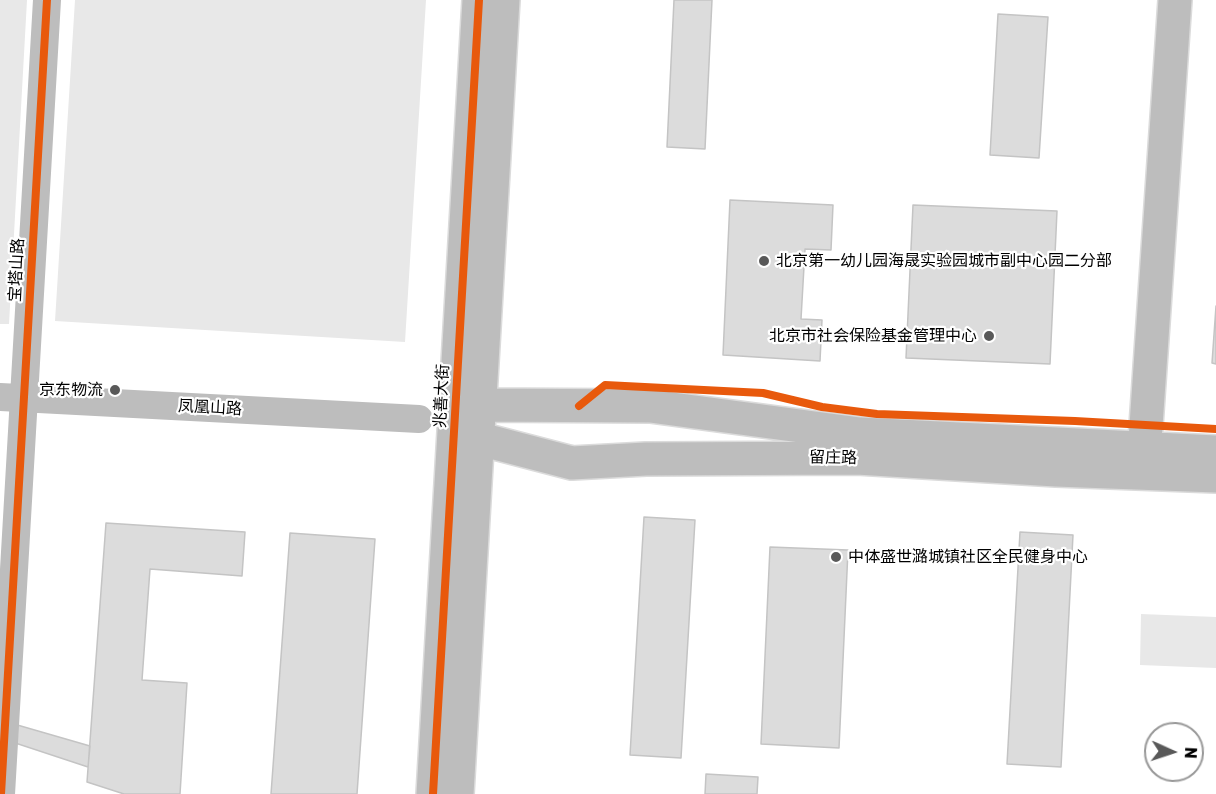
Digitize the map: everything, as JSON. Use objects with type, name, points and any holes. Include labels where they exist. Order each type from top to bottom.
[{"type":"main road","name":"兆善大街","points":[[457,794],[479,0]]},
{"type":"main road","name":"兆善大街","points":[[433,794],[503,0]]},
{"type":"main road","points":[[1133,460],[1153,0]]},
{"type":"main road","points":[[1133,460],[1175,0]]},
{"type":"main road","name":"留庄路","points":[[466,422],[650,406],[860,434],[1133,460],[1216,476]]},
{"type":"main road","name":"留庄路","points":[[466,422],[572,463],[646,459],[857,458],[1056,470],[1216,452]]},
{"type":"street","name":"宝塔山路","points":[[2,794],[11,398],[47,0]]},
{"type":"street","name":"凤凰山路","points":[[11,398],[419,419]]},
{"type":"shaded area","points":[[0,0],[27,0],[9,324],[0,324]]},
{"type":"shaded area","points":[[75,0],[426,0],[405,342],[55,321]]},
{"type":"shaded area","points":[[1141,614],[1216,617],[1216,668],[1140,665]]},
{"type":"building","points":[[674,0],[712,0],[705,149],[667,147]]},
{"type":"building","points":[[998,14],[1048,17],[1039,158],[990,155]]},
{"type":"building","points":[[730,200],[833,205],[831,250],[805,249],[801,319],[822,320],[820,361],[723,355]]},
{"type":"building","points":[[913,205],[1057,211],[1050,364],[906,358]]},
{"type":"building","points":[[1216,306],[1216,364],[1212,363]]},
{"type":"building","points":[[644,517],[695,520],[681,758],[630,755]]},
{"type":"building","points":[[106,523],[245,532],[242,576],[150,569],[142,680],[187,683],[180,794],[124,794],[87,782]]},
{"type":"building","points":[[1020,532],[1073,535],[1061,767],[1007,764]]},
{"type":"building","points":[[290,533],[375,539],[357,794],[271,794]]},
{"type":"building","points":[[770,547],[848,550],[839,748],[761,744]]},
{"type":"building","points":[[0,720],[90,746],[88,767],[0,738]]},
{"type":"building","points":[[706,774],[758,777],[757,794],[705,794]]},
{"type":"cycle path","points":[[1,794],[47,0]]},
{"type":"cycle path","points":[[433,794],[479,0]]},
{"type":"cycle path","points":[[579,406],[605,385],[763,393],[822,407],[877,414],[1216,429]]},
{"type":"place","name":"北京第一幼儿园海晟实验园城市副中心园二分部","points":[[764,261]]},
{"type":"place","name":"北京市社会保险基金管理中心","points":[[989,336]]},
{"type":"place","name":"京东物流","points":[[115,390]]},
{"type":"place","name":"中体盛世潞城镇社区全民健身中心","points":[[836,557]]}]
